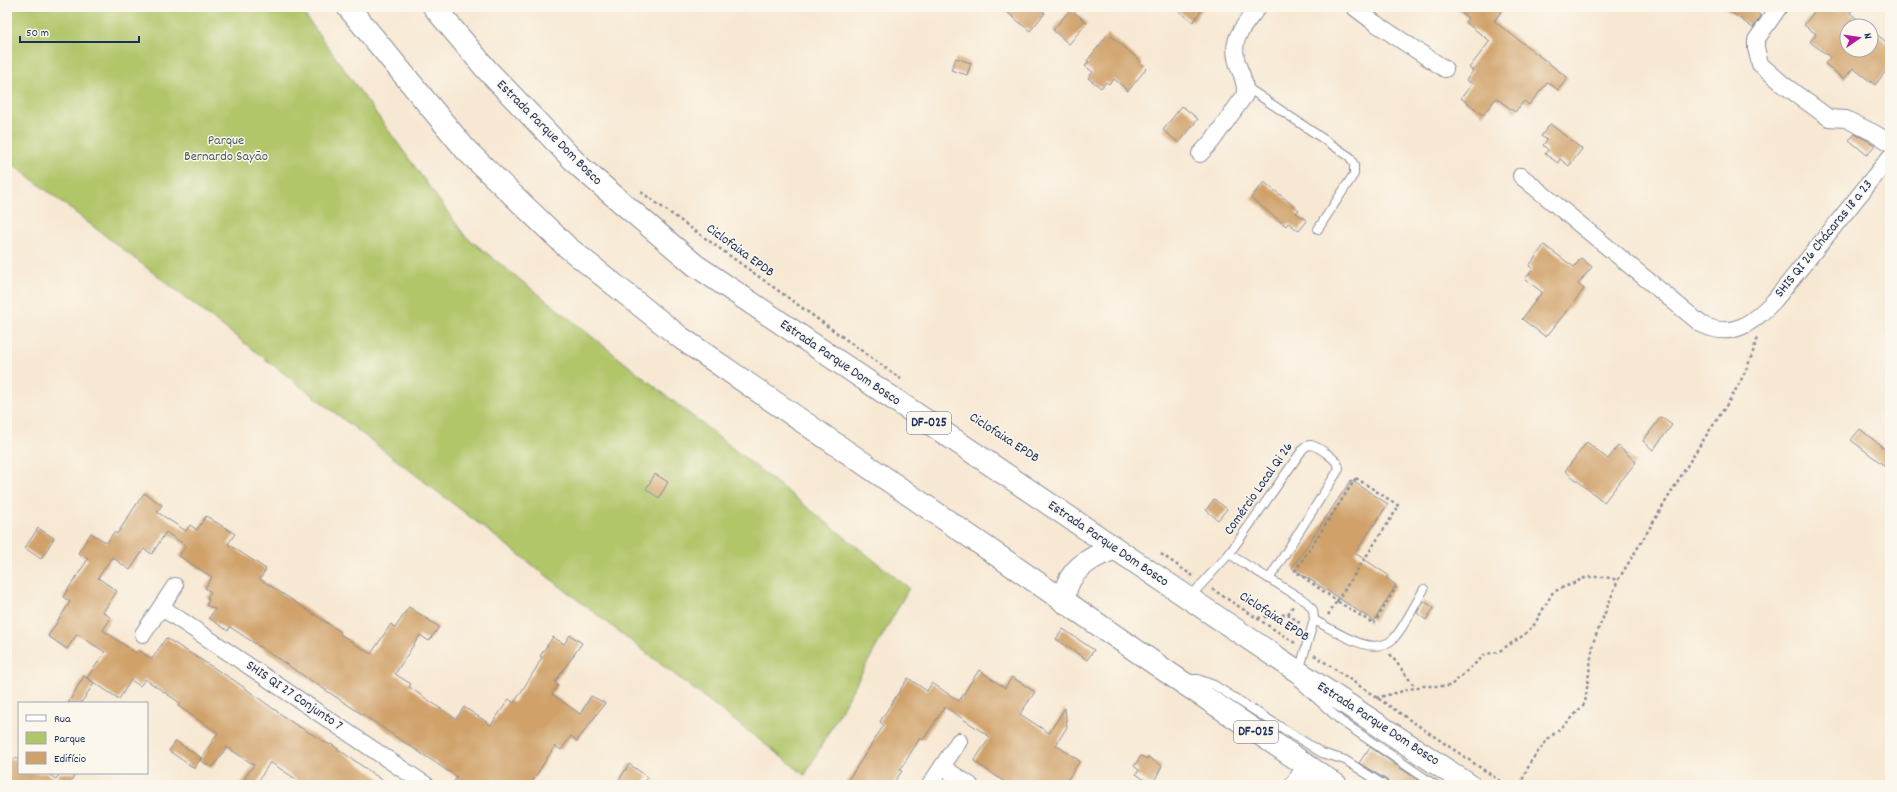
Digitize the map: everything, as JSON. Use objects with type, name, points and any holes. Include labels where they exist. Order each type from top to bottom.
[{"type":"main road","name":"DF-025","points":[[348,7],[466,150],[566,246],[680,338],[1064,602],[1336,785]]},
{"type":"main road","name":"Estrada Parque Dom Bosco","points":[[434,7],[486,70],[579,166],[695,265],[1116,549],[1196,591],[1292,667],[1470,785]]},
{"type":"main road","points":[[1064,602],[1067,586],[1076,573],[1100,553],[1116,549]]},
{"type":"main road","points":[[1296,785],[1309,766]]},
{"type":"street","points":[[1200,154],[1212,141],[1245,95],[1246,86],[1236,60],[1234,49],[1238,34],[1258,7]]},
{"type":"street","points":[[1354,7],[1445,69]]},
{"type":"street","points":[[1779,7],[1756,40],[1760,64],[1829,118],[1846,119],[1890,143]]},
{"type":"street","name":"SHIS QI 26 Chácaras 18 a 23","points":[[1758,317],[1774,301],[1889,162]]},
{"type":"street","points":[[1521,176],[1702,324],[1710,328],[1725,330],[1742,326],[1758,317]]},
{"type":"street","points":[[143,634],[175,586]]},
{"type":"street","name":"SHIS QI 27 Conjunto 7","points":[[161,607],[426,785]]},
{"type":"street","points":[[930,785],[959,741]]},
{"type":"street","points":[[942,766],[970,785]]},
{"type":"lane","points":[[1246,86],[1350,157],[1354,165],[1354,174],[1318,229]]},
{"type":"lane","name":"Comércio Local Qi 26","points":[[1269,579],[1339,469],[1336,460],[1312,445],[1303,449],[1229,554],[1269,579],[1307,602],[1313,610],[1314,620]]},
{"type":"lane","points":[[1196,591],[1229,554]]},
{"type":"lane","points":[[1424,589],[1394,639],[1384,646],[1370,646],[1356,642],[1314,620],[1305,650],[1292,667],[1301,686],[1341,721],[1435,785]]},
{"type":"lane","points":[[1176,678],[1198,679],[1214,685],[1322,753],[1345,760],[1384,785]]},
{"type":"path","name":"Ciclofaixa EPDB","points":[[637,189],[906,382]]},
{"type":"path","points":[[1520,785],[1531,761],[1548,739],[1585,703],[1593,643],[1618,580],[1701,444],[1729,403],[1754,350],[1758,317]]},
{"type":"path","points":[[1323,624],[1337,601],[1399,506],[1356,478],[1295,571],[1337,601],[1374,624],[1396,587]]},
{"type":"path","name":"Ciclofaixa EPDB","points":[[1157,552],[1196,591],[1305,650],[1506,785]]},
{"type":"path","points":[[1351,706],[1377,697],[1415,687],[1450,686],[1486,654],[1498,652],[1524,635],[1534,625],[1553,592],[1587,578],[1605,577],[1618,580]]},
{"type":"path","points":[[1384,646],[1415,687]]},
{"type":"green space","name":"Parque Bernardo Sayão","points":[[7,7],[299,7],[465,236],[909,588],[805,775],[7,160]]},
{"type":"building","points":[[1001,7],[1038,7],[1045,13],[1030,31]]},
{"type":"building","points":[[1173,7],[1204,7],[1193,22]]},
{"type":"building","points":[[1455,7],[1505,7],[1494,21],[1568,78],[1558,90],[1548,82],[1529,105],[1524,101],[1515,112],[1496,98],[1483,115],[1461,98],[1472,84],[1466,80],[1473,71],[1469,68],[1490,41],[1465,22],[1468,18]]},
{"type":"building","points":[[1724,7],[1751,7],[1761,16],[1753,28]]},
{"type":"building","points":[[1818,7],[1854,7],[1850,13],[1856,18],[1839,18],[1839,58],[1879,58],[1879,36],[1890,45],[1890,66],[1875,85],[1853,68],[1844,79],[1825,64],[1830,57],[1810,42],[1816,34],[1804,25]]},
{"type":"building","points":[[1071,9],[1087,23],[1069,44],[1053,30]]},
{"type":"building","points":[[1108,34],[1141,61],[1140,63],[1146,69],[1128,91],[1114,79],[1109,84],[1106,82],[1101,88],[1088,78],[1093,72],[1085,66],[1089,62],[1087,61]]},
{"type":"building","points":[[956,58],[971,63],[967,75],[951,70]]},
{"type":"building","points":[[1182,106],[1198,119],[1179,143],[1163,130]]},
{"type":"building","points":[[1550,124],[1582,149],[1569,166],[1560,159],[1558,163],[1545,154],[1548,150],[1543,145],[1547,140],[1541,136]]},
{"type":"building","points":[[1855,134],[1875,145],[1867,155],[1849,140]]},
{"type":"building","points":[[1264,182],[1299,210],[1296,213],[1307,221],[1299,231],[1288,223],[1286,226],[1251,198]]},
{"type":"building","points":[[1544,245],[1574,267],[1581,258],[1592,267],[1578,284],[1584,289],[1546,337],[1522,319],[1542,292],[1525,279],[1533,269],[1529,266]]},
{"type":"building","points":[[1661,417],[1672,425],[1653,450],[1643,441]]},
{"type":"building","points":[[1860,429],[1890,453],[1890,470],[1851,440]]},
{"type":"building","points":[[1587,442],[1608,459],[1618,446],[1636,462],[1604,502],[1565,471]]},
{"type":"building","points":[[655,474],[668,482],[659,498],[646,489]]},
{"type":"building","points":[[1351,480],[1388,504],[1355,553],[1388,575],[1386,578],[1396,585],[1374,621],[1292,568]]},
{"type":"building","points":[[144,493],[162,505],[157,512],[186,531],[190,525],[197,530],[206,516],[235,534],[228,544],[266,569],[260,579],[341,632],[340,634],[371,654],[391,624],[395,628],[409,607],[439,627],[429,641],[420,635],[395,674],[411,684],[409,687],[456,719],[464,707],[491,725],[509,699],[514,703],[535,670],[542,657],[540,656],[553,637],[564,644],[570,635],[582,643],[555,682],[558,685],[552,694],[580,714],[591,696],[605,703],[577,741],[571,736],[561,750],[555,746],[530,785],[452,785],[457,777],[230,627],[228,631],[209,618],[215,609],[206,605],[209,600],[207,598],[211,592],[205,588],[212,577],[179,556],[186,546],[166,532],[152,554],[144,549],[130,570],[112,557],[98,578],[117,591],[103,612],[111,618],[103,630],[136,653],[138,650],[152,659],[166,638],[235,681],[293,723],[330,745],[331,744],[389,785],[305,785],[270,762],[256,785],[240,785],[254,765],[227,747],[212,768],[200,760],[218,733],[178,706],[180,703],[145,679],[140,686],[131,680],[119,699],[87,678],[105,652],[77,634],[67,649],[48,636],[70,602],[63,597],[88,559],[78,553],[91,533],[107,543],[114,532],[117,534]]},
{"type":"building","points":[[1214,499],[1227,509],[1218,520],[1206,510]]},
{"type":"building","points":[[38,528],[54,538],[41,559],[25,548]]},
{"type":"building","points":[[1424,601],[1434,608],[1426,620],[1417,613]]},
{"type":"building","points":[[1063,629],[1094,650],[1087,660],[1056,639]]},
{"type":"building","points":[[979,670],[1005,688],[1012,677],[1035,692],[1020,714],[1049,733],[1065,708],[1067,727],[1056,745],[1080,761],[1064,785],[1009,785],[974,761],[990,737],[945,707],[923,740],[920,738],[900,770],[902,771],[892,785],[845,785],[884,725],[880,722],[908,678],[927,691],[932,683],[959,701]]},
{"type":"building","points":[[84,676],[94,683],[82,702],[69,702]]},
{"type":"building","points":[[176,741],[201,758],[194,768],[169,751]]},
{"type":"building","points":[[1370,747],[1425,785],[1389,785],[1387,780],[1359,763]]},
{"type":"building","points":[[1141,756],[1147,759],[1148,757],[1162,766],[1152,785],[1136,774],[1139,770],[1134,766]]},
{"type":"building","points":[[18,758],[18,774],[48,774],[56,779],[59,774],[75,774],[68,785],[7,785],[7,760]]},
{"type":"building","points":[[629,764],[648,777],[643,785],[627,785],[619,780]]}]
